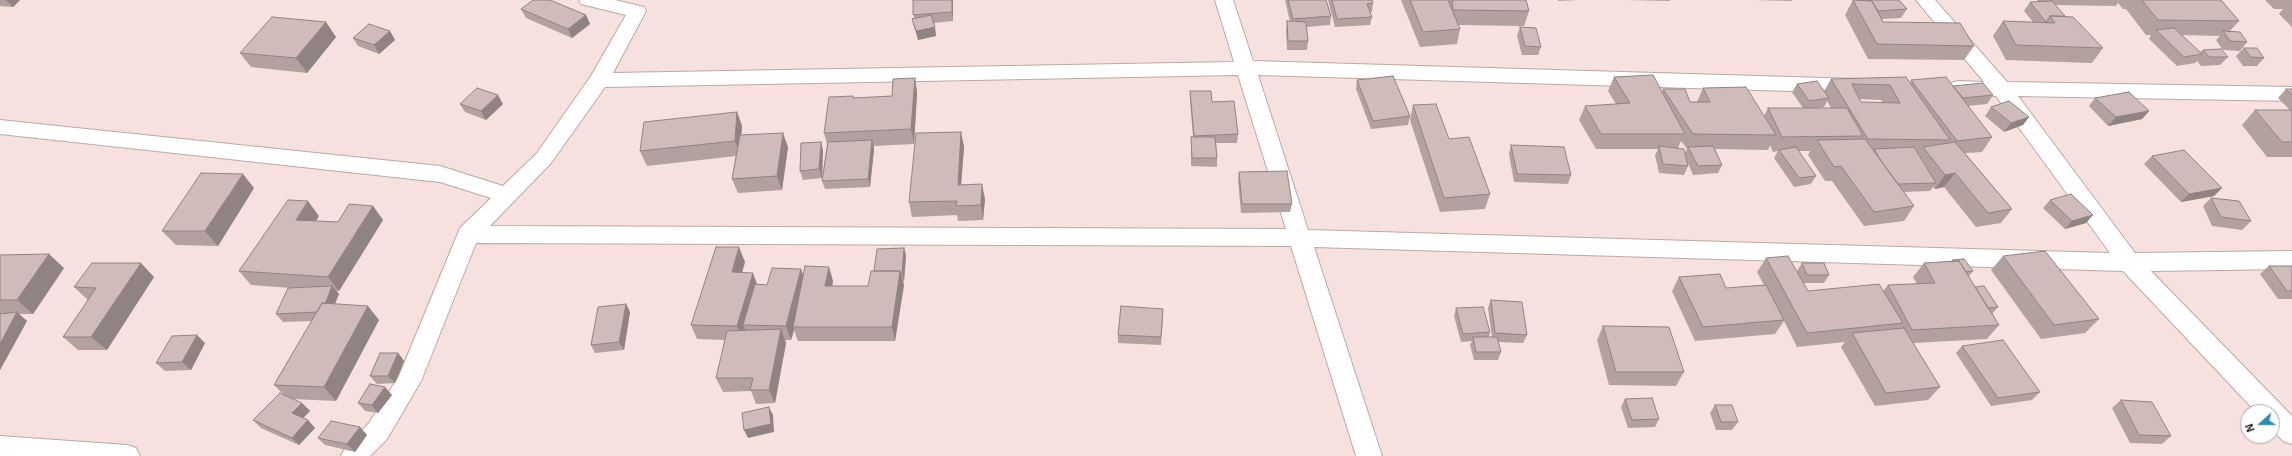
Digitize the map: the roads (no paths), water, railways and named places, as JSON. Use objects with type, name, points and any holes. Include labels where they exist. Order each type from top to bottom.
[{"type":"street","points":[[354,456],[378,431],[409,381],[468,234],[544,158],[599,80],[637,11],[588,0]]},
{"type":"street","points":[[1224,0],[1247,68],[1369,456]]},
{"type":"street","points":[[1925,0],[2003,90],[2129,262],[2264,404]]},
{"type":"street","points":[[599,80],[1247,68],[1875,86]]},
{"type":"street","points":[[1939,88],[2292,94]]},
{"type":"street","points":[[0,127],[440,174],[507,195]]},
{"type":"street","points":[[468,234],[1301,238],[2129,262],[2292,260]]},
{"type":"street","points":[[2280,420],[2292,433]]},
{"type":"street","points":[[0,447],[127,456]]}]
